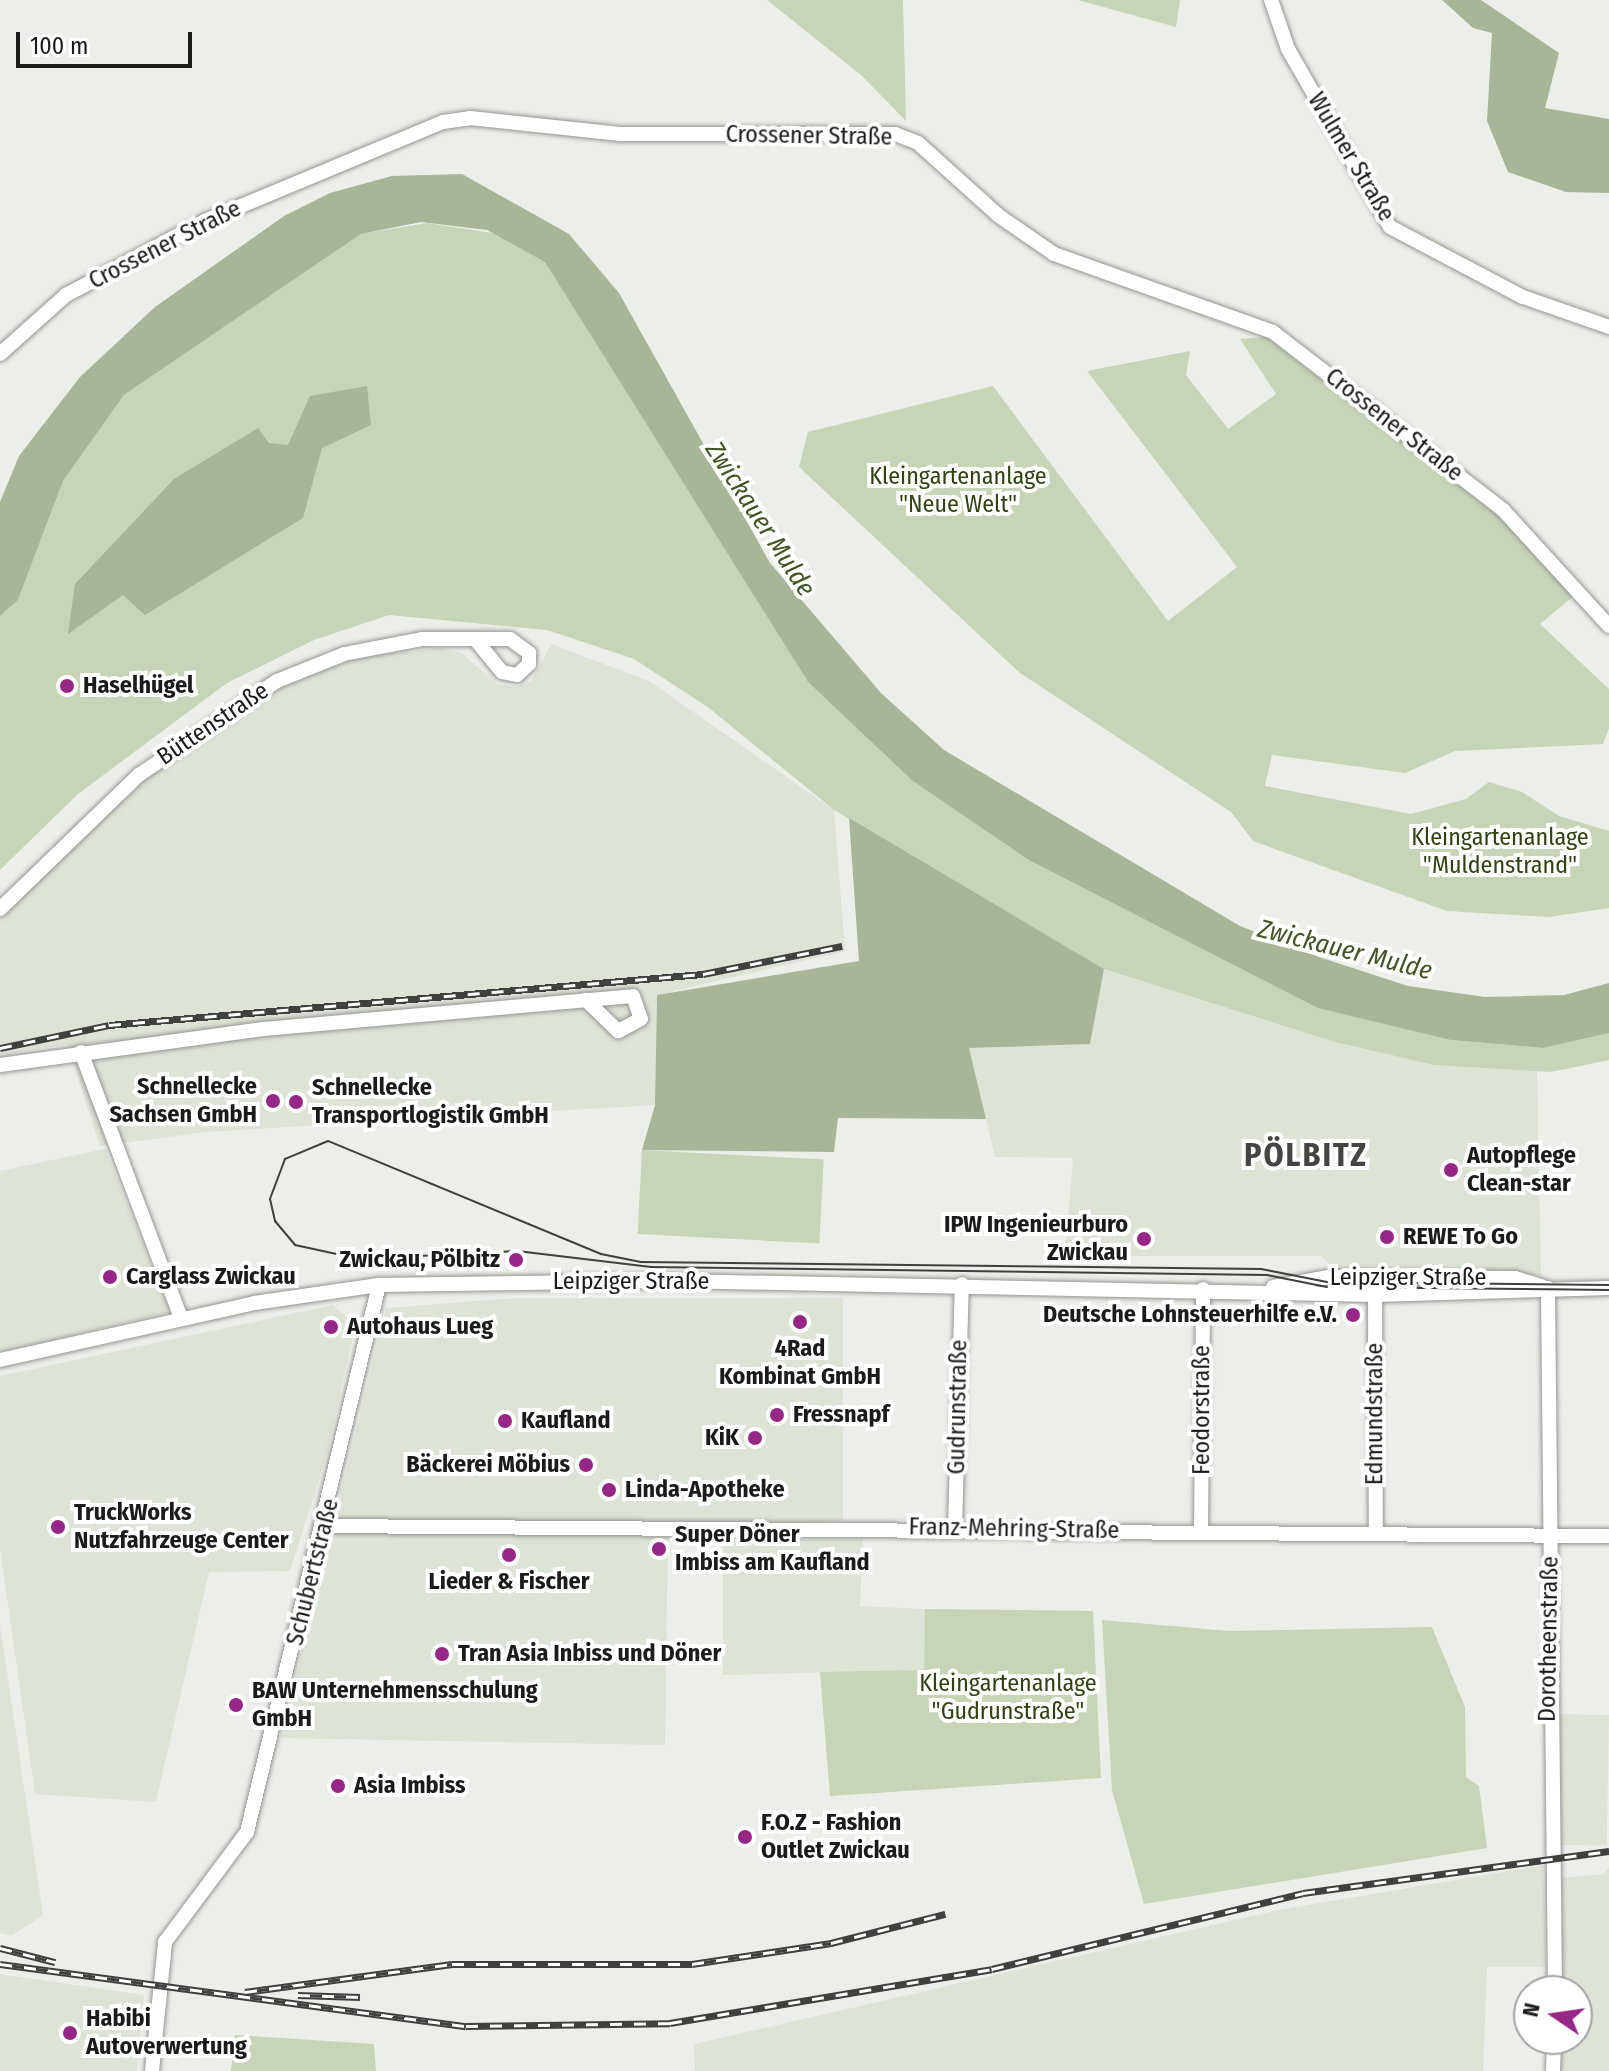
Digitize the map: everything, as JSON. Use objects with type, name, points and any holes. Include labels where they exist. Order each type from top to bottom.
[{"type":"street","name":"Wulmer Straße","points":[[1271,0],[1288,49],[1390,227],[1523,297],[1609,327]]},
{"type":"street","name":"Crossener Straße","points":[[0,354],[66,295],[205,221],[443,122],[470,118],[620,134],[895,134],[918,143],[999,216],[1054,254],[1273,332],[1503,510],[1609,626]]},
{"type":"street","name":"Büttenstraße","points":[[0,909],[139,775],[277,681],[344,654],[422,639],[475,639]]},
{"type":"street","points":[[0,1065],[81,1052],[586,1000]]},
{"type":"street","points":[[81,1052],[181,1318]]},
{"type":"street","name":"Leipziger Straße","points":[[1269,1288],[1329,1277],[1515,1278],[1548,1288]]},
{"type":"street","name":"Leipziger Straße","points":[[0,1360],[181,1318],[379,1285],[962,1284],[1269,1288],[1375,1295],[1609,1288]]},
{"type":"street","name":"Gudrunstraße","points":[[955,1529],[962,1284]]},
{"type":"street","name":"Schubertstraße","points":[[152,2071],[165,1942],[247,1832],[379,1285]]},
{"type":"street","name":"Dorotheenstraße","points":[[1548,1288],[1555,1975]]},
{"type":"street","name":"Feodorstraße","points":[[1201,1531],[1203,1289]]},
{"type":"street","name":"Edmundstraße","points":[[1375,1295],[1376,1534]]},
{"type":"street","name":"Franz-Mehring-Straße","points":[[323,1526],[1609,1536]]},
{"type":"shaded area","points":[[1442,0],[1481,0],[1559,53],[1545,108],[1609,119],[1609,193],[1566,192],[1508,172],[1487,121],[1492,33],[1473,28]]},
{"type":"shaded area","points":[[462,174],[569,234],[619,293],[770,563],[881,693],[944,750],[1240,926],[1319,957],[1408,986],[1485,997],[1564,995],[1609,983],[1609,1033],[1543,1048],[1451,1040],[1318,1008],[1027,859],[913,781],[808,682],[545,262],[487,230],[421,222],[361,234],[124,395],[63,481],[18,600],[0,616],[0,502],[19,456],[80,377],[155,307],[284,216],[330,193],[392,176]]},
{"type":"shaded area","points":[[367,386],[371,425],[322,448],[303,518],[145,615],[123,595],[68,634],[75,584],[174,479],[258,428],[269,443],[288,445],[310,396]]},
{"type":"shaded area","points":[[551,644],[649,681],[834,810],[845,951],[657,995],[655,1105],[206,1132],[100,1146],[67,1044],[0,1055],[0,915],[168,758],[300,677],[351,659],[439,648],[462,653],[497,684],[516,687],[531,681]]},
{"type":"shaded area","points":[[849,818],[1104,969],[1090,1044],[969,1048],[986,1119],[838,1118],[834,1152],[642,1150],[655,1105],[657,995],[859,961]]},
{"type":"shaded area","points":[[1104,969],[1335,1042],[1434,1065],[1537,1071],[1541,1275],[1336,1270],[1321,1256],[1065,1256],[1073,1158],[995,1157],[969,1048],[1090,1044]]},
{"type":"shaded area","points":[[105,1149],[170,1312],[0,1352],[0,1171]]},
{"type":"shaded area","points":[[515,1298],[843,1298],[843,1521],[668,1523],[665,1745],[281,1738],[386,1308]]},
{"type":"shaded area","points":[[333,1305],[355,1325],[328,1451],[290,1571],[209,1572],[156,1802],[35,1794],[0,1549],[0,1376]]},
{"type":"shaded area","points":[[863,1539],[860,1606],[925,1609],[924,1670],[723,1675],[723,1541]]},
{"type":"shaded area","points":[[0,1625],[43,1915],[11,1936],[0,1933]]},
{"type":"shaded area","points":[[1558,1714],[1609,1715],[1607,1846],[1556,1845]]},
{"type":"shaded area","points":[[1543,1865],[1546,1967],[1487,1967],[1483,2071],[695,2071],[694,2044],[1278,1910]]},
{"type":"shaded area","points":[[1609,1867],[1609,2071],[1561,2071],[1561,2055],[1593,2055],[1593,1975],[1561,1975],[1562,1878],[1604,1874]]},
{"type":"shaded area","name":"Habibi Autoverwertung","points":[[0,1974],[144,1995],[137,2071],[0,2071]]},
{"type":"green space","points":[[767,0],[903,0],[906,121],[861,75]]},
{"type":"green space","points":[[1078,0],[1180,0],[1176,27]]},
{"type":"green space","points":[[427,223],[492,233],[545,261],[808,682],[918,784],[1027,859],[1451,1040],[1543,1048],[1609,1033],[1609,1060],[1551,1072],[1434,1065],[1335,1042],[1104,969],[834,810],[709,708],[634,659],[547,630],[389,615],[314,640],[227,683],[78,794],[0,870],[0,616],[18,600],[63,481],[124,395],[361,234]]},
{"type":"green space","points":[[1266,337],[1522,534],[1575,595],[1540,624],[1609,689],[1609,728],[1603,744],[1455,751],[1405,773],[1272,755],[1265,786],[1411,814],[1466,799],[1489,782],[1522,792],[1559,816],[1609,831],[1609,908],[1549,917],[1447,911],[1253,841],[1231,812],[1020,673],[799,467],[808,432],[993,386],[1168,621],[1237,567],[1087,371],[1190,351],[1186,375],[1228,429],[1276,394],[1240,339]]},
{"type":"green space","points":[[642,1150],[824,1160],[819,1243],[638,1234]]},
{"type":"green space","name":"Kleingartenanlage \"Gudrunstraße\"","points":[[925,1609],[1093,1611],[1101,1778],[830,1796],[820,1672],[924,1670]]},
{"type":"green space","points":[[1102,1620],[1229,1631],[1432,1627],[1465,1707],[1466,1777],[1479,1786],[1487,1848],[1144,1904],[1112,1790]]},
{"type":"green space","points":[[235,2035],[374,2044],[376,2071],[231,2071]]},
{"type":"tram line","points":[[1609,1285],[1327,1282],[1261,1269],[641,1262],[601,1254],[328,1141],[285,1159],[270,1199],[275,1221],[295,1245],[359,1259],[517,1251],[651,1267],[1267,1275],[1327,1287],[1609,1290]]},
{"type":"railway","points":[[0,1048],[109,1025],[703,974],[842,946]]},
{"type":"railway","points":[[0,1964],[466,2026],[670,2023],[992,1969],[1303,1893],[1609,1851]]},
{"type":"railway","points":[[245,1992],[452,1964],[692,1964],[831,1943],[945,1914]]},
{"type":"railway","points":[[0,1948],[55,1962]]},
{"type":"railway","points":[[298,1995],[360,1997]]},
{"type":"place","name":"Haselhügel","points":[[67,686]]},
{"type":"place","name":"Schnellecke Sachsen GmbH","points":[[273,1101]]},
{"type":"place","name":"Schnellecke Transportlogistik GmbH","points":[[296,1102]]},
{"type":"place","name":"Autopflege Clean-star","points":[[1451,1170]]},
{"type":"place","name":"REWE To Go","points":[[1387,1237]]},
{"type":"place","name":"IPW Ingenieurburo Zwickau","points":[[1144,1239]]},
{"type":"place","name":"Zwickau, Pölbitz","points":[[516,1260]]},
{"type":"place","name":"Carglass Zwickau","points":[[110,1277]]},
{"type":"place","name":"Deutsche Lohnsteuerhilfe e.V.","points":[[1353,1315]]},
{"type":"place","name":"4Rad Kombinat GmbH","points":[[800,1322]]},
{"type":"place","name":"Autohaus Lueg","points":[[331,1327]]},
{"type":"place","name":"Fressnapf","points":[[777,1415]]},
{"type":"place","name":"Kaufland","points":[[505,1421]]},
{"type":"place","name":"KiK","points":[[755,1438]]},
{"type":"place","name":"Bäckerei Möbius","points":[[586,1465]]},
{"type":"place","name":"Linda-Apotheke","points":[[609,1490]]},
{"type":"place","name":"TruckWorks Nutzfahrzeuge Center","points":[[58,1527]]},
{"type":"place","name":"Super Döner Imbiss am Kaufland","points":[[659,1549]]},
{"type":"place","name":"Lieder & Fischer","points":[[509,1555]]},
{"type":"place","name":"Tran Asia Inbiss und Döner","points":[[442,1654]]},
{"type":"place","name":"BAW Unternehmensschulung GmbH","points":[[236,1705]]},
{"type":"place","name":"Asia Imbiss","points":[[338,1786]]},
{"type":"place","name":"F.O.Z - Fashion Outlet Zwickau","points":[[745,1837]]},
{"type":"place","name":"Habibi Autoverwertung","points":[[70,2033]]},
{"type":"district","name":"PÖLBITZ","points":[[1306,1155]]},
{"type":"park label","name":"Kleingartenanlage \"Neue Welt\"","points":[[958,491]]},
{"type":"park label","name":"Kleingartenanlage \"Muldenstrand\"","points":[[1500,852]]},
{"type":"water label","name":"Zwickauer Mulde","points":[[760,519]]},
{"type":"water label","name":"Zwickauer Mulde","points":[[1345,950]]}]
